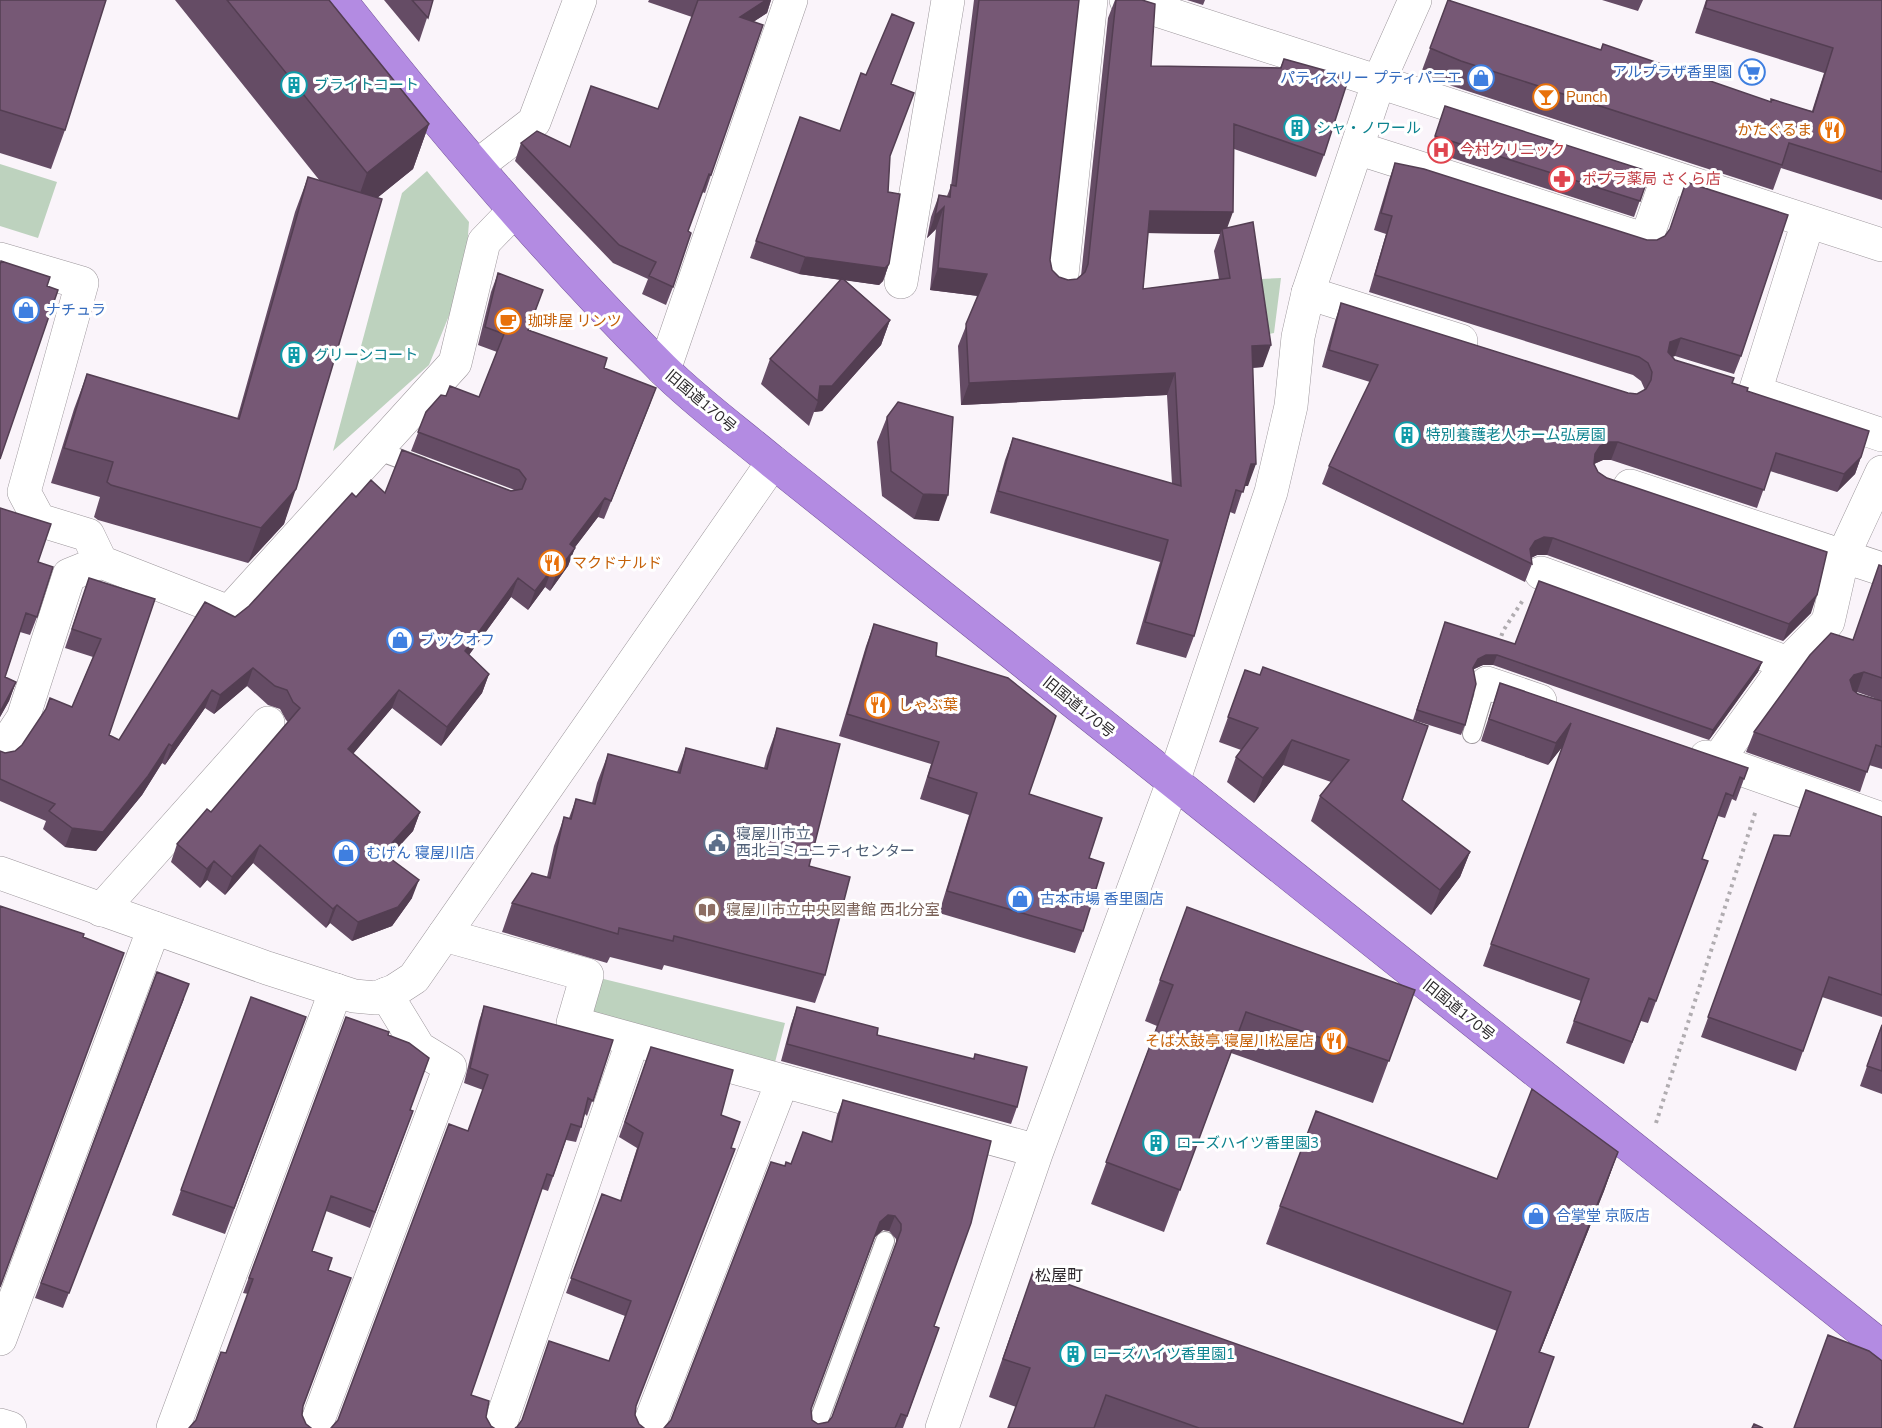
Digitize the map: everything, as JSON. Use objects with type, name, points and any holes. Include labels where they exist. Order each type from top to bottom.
[{"type":"highway","name":"旧国道170号","points":[[340,0],[440,126],[477,166],[513,212],[664,370],[773,462],[1882,1347]]},
{"type":"street","points":[[477,166],[534,122],[580,0]]},
{"type":"street","points":[[664,370],[791,0]]},
{"type":"street","points":[[901,282],[948,0]]},
{"type":"street","points":[[1061,284],[1092,0]]},
{"type":"street","points":[[1126,0],[1882,245]]},
{"type":"street","points":[[942,1428],[1037,1151],[1173,782],[1271,492],[1291,406],[1298,337],[1308,293],[1379,81],[1415,0]]},
{"type":"street","points":[[1357,148],[1646,240],[1668,176]]},
{"type":"street","points":[[0,259],[82,283],[24,492],[39,520],[88,535],[101,562],[229,612],[455,363],[484,242],[513,212]]},
{"type":"street","points":[[1808,222],[1744,389],[1882,435]]},
{"type":"street","points":[[1308,293],[1490,350]]},
{"type":"street","points":[[0,873],[100,910],[354,996],[376,998],[386,994],[414,978],[773,462]]},
{"type":"street","points":[[1717,761],[1788,663],[1828,622],[1843,556],[1882,472]]},
{"type":"street","points":[[1606,478],[1882,569]]},
{"type":"street","points":[[0,753],[23,718],[69,575],[101,562]]},
{"type":"street","points":[[1541,573],[1788,663]]},
{"type":"street","points":[[1487,684],[1564,709]]},
{"type":"street","points":[[100,910],[268,723]]},
{"type":"street","points":[[1673,746],[1882,819]]},
{"type":"street","points":[[0,1339],[154,928]]},
{"type":"street","points":[[444,935],[587,975],[573,1023],[1037,1151]]},
{"type":"street","points":[[173,1428],[336,990]]},
{"type":"street","points":[[315,1428],[450,1067],[419,1048],[386,994]]},
{"type":"street","points":[[499,1428],[633,1040]]},
{"type":"street","points":[[648,1428],[783,1082]]},
{"type":"street","points":[[0,1425],[10,1428]]},
{"type":"lane","points":[[376,450],[442,474]]},
{"type":"lane","points":[[1472,734],[1487,684]]},
{"type":"lane","points":[[816,1428],[885,1241]]},
{"type":"path","points":[[1645,1158],[1766,778]]},
{"type":"green space","points":[[0,164],[57,182],[38,238],[0,226]]},
{"type":"green space","points":[[427,171],[469,222],[465,276],[429,365],[333,451],[402,193]]},
{"type":"green space","points":[[1281,278],[1274,333],[1264,335],[1217,281]]},
{"type":"green space","points":[[583,974],[785,1023],[771,1078],[573,1023]]},
{"type":"building","points":[[0,0],[106,0],[65,130],[0,110]]},
{"type":"building","points":[[227,0],[329,0],[429,124],[367,173]]},
{"type":"building","points":[[412,0],[433,0],[428,18]]},
{"type":"building","points":[[698,0],[766,0],[740,17],[763,25],[711,175],[709,174],[688,231],[691,233],[673,287],[649,276],[656,262],[619,245],[521,143],[537,131],[570,147],[591,86],[658,109]]},
{"type":"building","points":[[979,0],[1079,0],[1050,260],[1052,270],[1059,277],[1068,280],[1077,279],[1085,272],[1088,264],[1116,0],[1142,0],[1155,4],[1151,66],[1281,68],[1284,59],[1349,77],[1324,155],[1234,124],[1233,212],[1150,211],[1143,289],[1230,278],[1222,229],[1253,222],[1271,345],[1252,346],[1256,464],[1251,464],[1243,492],[1236,490],[1194,636],[1145,622],[1168,540],[998,491],[1013,438],[1181,486],[1175,373],[969,383],[966,324],[987,274],[938,268],[944,207],[935,216],[939,195],[950,197],[951,185],[956,186]]},
{"type":"building","points":[[1448,0],[1601,50],[1603,44],[1771,102],[1771,99],[1813,112],[1833,48],[1705,8],[1707,0],[1882,0],[1882,172],[1789,143],[1782,165],[1461,61],[1430,48]]},
{"type":"building","points":[[892,14],[914,23],[891,84],[914,93],[890,156],[888,192],[900,194],[889,264],[885,268],[805,257],[756,241],[800,117],[840,131],[861,73],[866,75]]},
{"type":"building","points":[[1445,106],[1650,172],[1640,201],[1435,136]]},
{"type":"building","points":[[1395,163],[1424,169],[1647,240],[1657,240],[1665,236],[1670,229],[1686,182],[1788,215],[1741,356],[1681,338],[1670,342],[1668,352],[1675,360],[1734,378],[1732,383],[1748,388],[1747,391],[1869,431],[1861,457],[1844,474],[1776,453],[1764,490],[1618,442],[1609,442],[1600,446],[1595,454],[1594,464],[1598,472],[1607,478],[1827,552],[1817,595],[1789,624],[1553,538],[1544,537],[1535,541],[1530,549],[1532,564],[1329,466],[1378,365],[1329,350],[1341,303],[1628,393],[1637,394],[1646,389],[1651,380],[1652,372],[1648,363],[1639,357],[1375,275],[1392,216],[1381,213]]},
{"type":"building","points":[[308,177],[382,199],[296,489],[261,528],[111,485],[107,482],[113,462],[64,448],[87,374],[239,419]]},
{"type":"building","points":[[1,261],[50,277],[47,286],[58,290],[0,459],[0,265]]},
{"type":"building","points":[[498,273],[543,290],[528,330],[607,358],[604,368],[656,388],[611,501],[605,498],[570,544],[575,548],[557,572],[552,569],[535,591],[518,578],[465,651],[489,674],[447,727],[399,690],[348,749],[420,812],[383,853],[419,880],[398,907],[358,922],[337,905],[333,909],[260,845],[232,877],[214,861],[207,869],[177,844],[207,809],[211,812],[300,708],[293,702],[287,690],[275,686],[253,668],[220,695],[212,690],[172,746],[169,744],[148,776],[103,832],[72,828],[49,811],[55,804],[0,779],[0,751],[5,753],[15,751],[22,745],[46,709],[50,698],[72,707],[101,639],[72,629],[89,578],[155,599],[109,735],[119,740],[205,602],[235,617],[249,606],[352,493],[356,497],[371,480],[385,493],[402,450],[511,491],[522,489],[526,479],[519,470],[418,432],[426,412],[441,395],[446,396],[450,386],[479,397],[504,334],[485,327]]},
{"type":"building","points":[[842,278],[890,320],[832,386],[820,386],[818,401],[770,359]]},
{"type":"building","points":[[898,402],[953,417],[948,495],[923,494],[891,471],[887,417]]},
{"type":"building","points":[[0,508],[51,524],[38,562],[53,567],[37,617],[26,613],[5,677],[16,682],[0,712]]},
{"type":"building","points":[[1879,565],[1882,566],[1882,678],[1864,672],[1854,675],[1850,680],[1853,690],[1858,694],[1882,701],[1882,747],[1876,745],[1867,772],[1754,732],[1810,655],[1831,633],[1853,640]]},
{"type":"building","points":[[1539,581],[1762,662],[1713,730],[1497,655],[1486,655],[1478,659],[1473,668],[1476,684],[1465,725],[1417,710],[1445,622],[1515,644]]},
{"type":"building","points":[[874,624],[937,643],[936,656],[1008,678],[1056,716],[1029,794],[1102,818],[1089,858],[1104,863],[1083,931],[947,891],[977,793],[928,777],[939,742],[847,714]]},
{"type":"building","points":[[1263,667],[1428,726],[1402,800],[1470,852],[1440,890],[1320,796],[1349,760],[1292,740],[1263,778],[1236,757],[1258,728],[1228,717],[1245,670],[1260,675]]},
{"type":"building","points":[[1500,683],[1748,768],[1744,779],[1740,777],[1733,796],[1726,793],[1702,859],[1708,861],[1656,1001],[1649,998],[1632,1042],[1574,1021],[1589,979],[1491,944],[1571,723],[1556,743],[1489,719]]},
{"type":"building","points":[[777,728],[840,744],[809,866],[850,877],[825,975],[674,936],[673,941],[619,928],[618,934],[512,903],[532,873],[550,878],[564,817],[571,819],[576,799],[595,804],[608,754],[680,773],[686,748],[767,769]]},
{"type":"building","points":[[1806,790],[1882,817],[1882,995],[1829,977],[1803,1051],[1708,1017],[1774,835],[1790,836]]},
{"type":"building","points":[[0,906],[84,934],[83,937],[124,953],[0,1287]]},
{"type":"building","name":"ローズハイツ香里園3","points":[[1187,907],[1415,990],[1389,1061],[1246,1012],[1180,1190],[1106,1162],[1173,985],[1160,980]]},
{"type":"building","points":[[157,972],[189,984],[69,1293],[41,1283]]},
{"type":"building","points":[[251,997],[306,1017],[234,1208],[181,1190]]},
{"type":"building","points":[[484,1006],[613,1040],[593,1101],[588,1098],[581,1127],[571,1124],[553,1176],[547,1174],[471,1395],[489,1401],[486,1417],[494,1428],[331,1428],[338,1420],[449,1124],[468,1131],[488,1075],[470,1068]]},
{"type":"building","points":[[797,1007],[878,1028],[877,1035],[974,1059],[975,1054],[1027,1067],[1017,1107],[787,1044]]},
{"type":"building","points":[[346,1017],[389,1032],[388,1035],[409,1043],[429,1058],[410,1110],[413,1111],[375,1212],[331,1196],[312,1251],[332,1258],[328,1270],[351,1278],[303,1406],[302,1415],[306,1424],[311,1428],[189,1428],[196,1420],[221,1352],[226,1353],[253,1279],[249,1278]]},
{"type":"building","points":[[1882,1025],[1882,1071],[1867,1066]]},
{"type":"building","points":[[651,1047],[733,1070],[721,1115],[740,1122],[731,1148],[735,1149],[636,1406],[635,1415],[639,1424],[644,1428],[515,1428],[522,1420],[549,1341],[609,1361],[631,1301],[571,1278],[602,1194],[621,1201],[643,1133],[625,1122]]},
{"type":"building","points":[[1532,1089],[1618,1152],[1539,1352],[1554,1357],[1528,1428],[1199,1428],[1106,1395],[1094,1428],[1008,1428],[1030,1368],[1003,1359],[1033,1272],[1463,1424],[1511,1292],[1280,1206],[1316,1111],[1497,1179]]},
{"type":"building","points":[[843,1100],[991,1141],[971,1223],[934,1326],[939,1328],[907,1416],[901,1414],[895,1428],[664,1428],[671,1420],[771,1162],[785,1166],[786,1162],[791,1164],[803,1132],[832,1142]],"holes":[[[888,1215],[895,1216],[901,1224],[901,1230],[832,1417],[828,1422],[818,1424],[812,1420],[811,1409],[880,1222]]]},
{"type":"building","points":[[1828,1335],[1869,1351],[1882,1361],[1882,1428],[1794,1428]]},
{"type":"place","name":"アルプラザ香里園","points":[[1752,72]]},
{"type":"place","name":"パティスリー プティパニエ","points":[[1481,78]]},
{"type":"place","name":"ブライトコート","points":[[294,85]]},
{"type":"place","name":"Punch","points":[[1546,97]]},
{"type":"place","name":"シャ・ノワール","points":[[1297,128]]},
{"type":"place","name":"かたぐるま","points":[[1832,130]]},
{"type":"place","name":"今村クリニック","points":[[1441,150]]},
{"type":"place","name":"ポプラ薬局 さくら店","points":[[1562,179]]},
{"type":"place","name":"ナチュラ","points":[[26,310]]},
{"type":"place","name":"珈琲屋 リンツ","points":[[508,321]]},
{"type":"place","name":"グリーンコート","points":[[294,355]]},
{"type":"place","name":"特別養護老人ホーム弘房園","points":[[1407,435]]},
{"type":"place","name":"マクドナルド","points":[[552,563]]},
{"type":"place","name":"ブックオフ","points":[[400,640]]},
{"type":"place","name":"しゃぶ葉","points":[[878,705]]},
{"type":"place","name":"寝屋川市立 西北コミュニティセンター","points":[[717,843]]},
{"type":"place","name":"むげん 寝屋川店","points":[[346,853]]},
{"type":"place","name":"古本市場 香里園店","points":[[1020,899]]},
{"type":"place","name":"寝屋川市立中央図書館 西北分室","points":[[707,910]]},
{"type":"place","name":"そば太鼓亭 寝屋川松屋店","points":[[1334,1041]]},
{"type":"place","name":"ローズハイツ香里園3","points":[[1156,1143]]},
{"type":"place","name":"合掌堂 京阪店","points":[[1536,1216]]},
{"type":"place","name":"ローズハイツ香里園1","points":[[1073,1354]]},
{"type":"district","name":"松屋町","points":[[1059,1275]]}]
